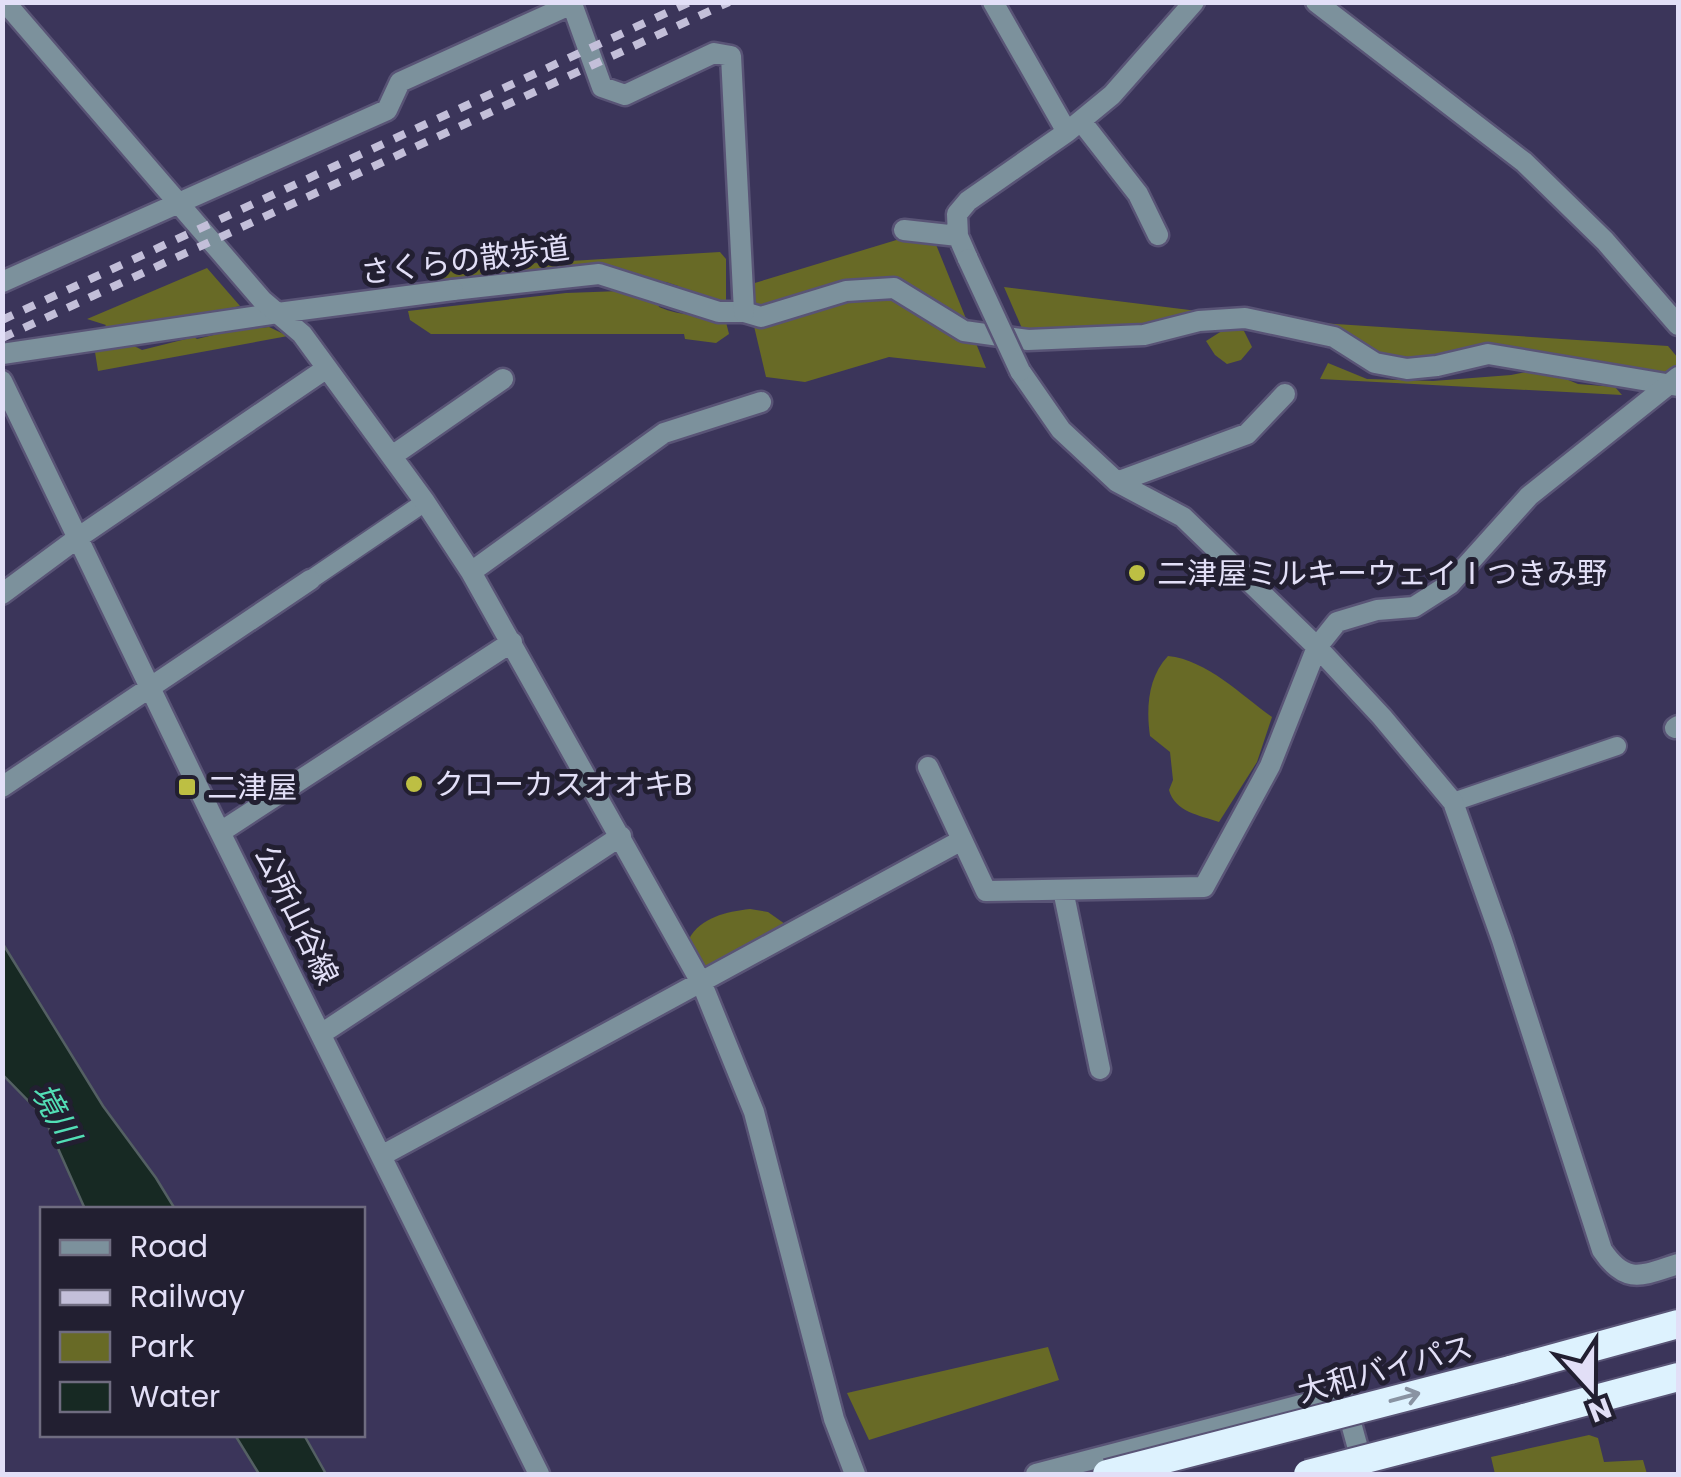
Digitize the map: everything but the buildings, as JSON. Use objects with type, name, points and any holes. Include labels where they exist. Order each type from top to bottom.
[{"type":"highway","name":"大和バイパス","points":[[1107,1474],[1510,1370],[1678,1321]]},
{"type":"highway","points":[[1308,1474],[1678,1380]]},
{"type":"street","points":[[5,2],[262,300],[302,334],[425,502],[512,642],[702,984],[754,1112],[830,1402],[855,1474]]},
{"type":"street","points":[[993,2],[1074,126],[1138,194],[1158,235]]},
{"type":"street","points":[[1194,2],[1112,96],[968,201],[956,214],[958,236],[1020,372],[1062,430],[1118,482],[1183,517],[1317,647],[1453,802],[1602,1250],[1624,1274],[1639,1276],[1678,1264]]},
{"type":"street","points":[[1316,2],[1524,162],[1605,241],[1678,325]]},
{"type":"street","points":[[2,282],[387,110],[400,82],[573,3],[602,87],[625,94],[714,54],[731,56],[749,277],[744,312]]},
{"type":"street","points":[[904,230],[958,236]]},
{"type":"street","name":"さくらの散歩道","points":[[2,354],[278,313],[599,274],[719,312],[761,316],[846,291],[894,288],[964,331],[1028,340],[1144,335],[1199,321],[1245,318],[1334,337],[1375,364],[1407,369],[1488,354],[1675,383]]},
{"type":"street","points":[[2,594],[327,368]]},
{"type":"street","points":[[392,456],[503,379]]},
{"type":"street","name":"公所山谷線","points":[[2,380],[539,1474]]},
{"type":"street","points":[[928,767],[986,891],[1204,888],[1270,766],[1317,647],[1337,622],[1378,610],[1414,606],[1450,584],[1529,496],[1675,383]]},
{"type":"street","points":[[1118,482],[1253,442],[1286,394]]},
{"type":"street","points":[[471,572],[664,433],[761,402]]},
{"type":"street","points":[[2,788],[310,580]]},
{"type":"street","points":[[222,831],[512,642]]},
{"type":"street","points":[[321,1034],[621,836]]},
{"type":"street","points":[[381,1156],[962,840]]},
{"type":"street","points":[[1062,890],[1100,1069]]},
{"type":"street","points":[[1036,1474],[1343,1394],[1365,1474]]},
{"type":"lane","points":[[310,580],[425,502]]},
{"type":"lane","points":[[1453,802],[1617,746]]},
{"type":"green space","points":[[903,238],[935,242],[986,368],[889,357],[805,382],[766,377],[748,285]]},
{"type":"green space","points":[[720,252],[726,259],[726,302],[709,301],[666,282],[642,281],[642,275],[603,266],[441,284],[439,272],[485,266]]},
{"type":"green space","points":[[207,268],[240,306],[220,315],[102,330],[106,325],[87,319]]},
{"type":"green space","points":[[1004,287],[1222,314],[1143,329],[1024,333]]},
{"type":"green space","points":[[621,291],[668,310],[726,322],[729,334],[716,343],[685,339],[684,334],[431,334],[410,320],[408,311],[566,293]]},
{"type":"green space","points":[[1275,320],[1668,346],[1678,358],[1678,368],[1668,377],[1489,346],[1406,363]]},
{"type":"green space","points":[[269,327],[288,336],[98,371],[95,352],[112,345],[142,350],[194,337]]},
{"type":"green space","points":[[1228,327],[1244,331],[1252,347],[1241,360],[1227,364],[1206,341]]},
{"type":"green space","points":[[1328,363],[1367,379],[1433,381],[1531,371],[1578,384],[1615,387],[1622,395],[1320,379]]},
{"type":"green space","points":[[1168,656],[1210,671],[1272,717],[1257,762],[1219,822],[1189,812],[1172,797],[1170,752],[1150,736],[1150,693],[1156,673]]},
{"type":"green space","points":[[750,909],[768,912],[785,924],[705,967],[689,939],[694,932],[715,917]]},
{"type":"green space","points":[[1048,1347],[1059,1380],[869,1440],[847,1393]]},
{"type":"green space","points":[[1589,1435],[1598,1438],[1604,1462],[1643,1460],[1647,1474],[1495,1474],[1491,1457]]},
{"type":"water","name":"境川","points":[[3,944],[103,1106],[174,1207],[84,1207],[44,1117],[3,1075]]},
{"type":"water","points":[[236,1437],[305,1437],[326,1474],[259,1474]]},
{"type":"railway","points":[[2,320],[690,2]]},
{"type":"railway","points":[[2,338],[729,2]]},
{"type":"place","name":"二津屋ミルキーウェイⅠつきみ野","points":[[1137,573]]},
{"type":"place","name":"クローカスオオキB","points":[[414,784]]},
{"type":"place","name":"二津屋","points":[[187,787]]}]
